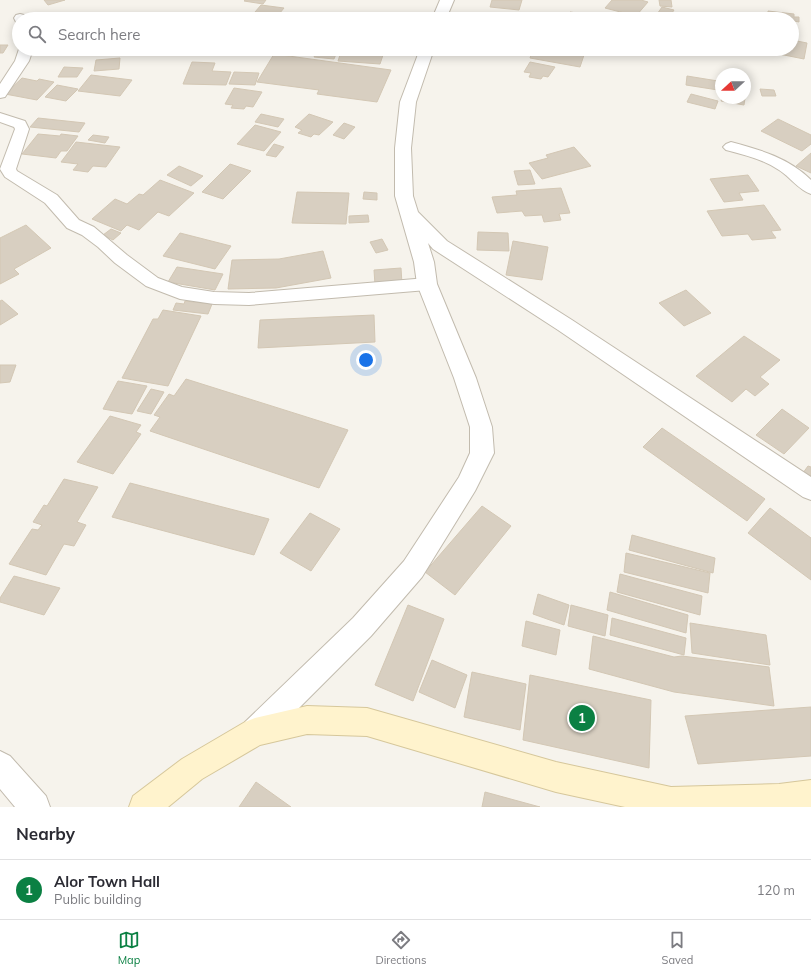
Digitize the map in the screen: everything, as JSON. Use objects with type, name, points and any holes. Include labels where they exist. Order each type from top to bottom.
[{"type":"main road","points":[[144,807],[192,769],[255,732],[307,720],[367,722],[556,777],[671,802],[709,804],[811,795]]},
{"type":"street","points":[[442,12],[447,0]]},
{"type":"street","points":[[0,94],[22,61],[24,56]]},
{"type":"street","points":[[255,732],[362,627],[413,569],[467,484],[482,453],[481,427],[467,385],[428,284],[424,262],[404,196],[403,148],[408,102],[424,56]]},
{"type":"street","points":[[0,116],[20,124],[22,129],[8,169],[11,174],[51,199],[73,224],[88,231],[104,243],[121,259],[152,282],[180,293],[214,298],[249,300],[428,284]]},
{"type":"street","points":[[731,147],[767,157],[786,166],[811,189]]},
{"type":"street","points":[[409,212],[440,245],[565,326],[811,490]]},
{"type":"street","points":[[424,262],[428,254],[436,252],[444,252],[456,256]]},
{"type":"street","points":[[0,766],[35,807]]},
{"type":"building","points":[[44,0],[65,0],[48,5]]},
{"type":"building","points":[[266,0],[263,4],[244,1]]},
{"type":"building","points":[[492,0],[522,0],[519,10],[490,7]]},
{"type":"building","points":[[612,0],[641,0],[648,2],[639,12],[620,12],[605,8]]},
{"type":"building","points":[[659,0],[671,0],[672,7],[660,6]]},
{"type":"building","points":[[261,5],[284,8],[281,12],[255,12]]},
{"type":"building","points":[[662,7],[674,10],[673,12],[658,12]]},
{"type":"building","points":[[799,41],[807,43],[804,59],[789,56],[799,56]]},
{"type":"building","points":[[0,45],[8,45],[3,53],[0,53]]},
{"type":"building","points":[[273,56],[289,56],[391,70],[377,102],[317,94],[319,90],[257,82]]},
{"type":"building","points":[[314,56],[335,56],[334,59]]},
{"type":"building","points":[[340,56],[383,56],[380,64],[338,61]]},
{"type":"building","points":[[531,56],[584,56],[580,67],[530,58]]},
{"type":"building","points":[[120,58],[119,69],[94,71],[96,60]]},
{"type":"building","points":[[192,62],[215,63],[212,71],[231,72],[226,85],[183,84]]},
{"type":"building","points":[[530,62],[555,67],[548,77],[543,76],[541,79],[529,77],[531,73],[524,72]]},
{"type":"building","points":[[64,67],[83,68],[77,77],[58,77]]},
{"type":"building","points":[[234,72],[259,73],[255,85],[229,84]]},
{"type":"building","points":[[91,75],[132,80],[120,96],[78,91]]},
{"type":"building","points":[[687,76],[715,81],[715,90],[686,85]]},
{"type":"building","points":[[22,78],[54,82],[37,100],[5,94]]},
{"type":"building","points":[[57,85],[78,89],[66,101],[45,97]]},
{"type":"building","points":[[234,88],[262,92],[253,107],[246,106],[244,109],[231,108],[233,105],[225,104]]},
{"type":"building","points":[[760,89],[774,90],[776,96],[762,96]]},
{"type":"building","points":[[691,94],[715,100],[715,104],[717,104],[715,109],[687,102]]},
{"type":"building","points":[[261,114],[284,119],[278,127],[255,122]]},
{"type":"building","points":[[309,114],[333,122],[319,135],[314,134],[311,137],[298,133],[302,130],[295,127]]},
{"type":"building","points":[[38,118],[85,123],[79,132],[30,127]]},
{"type":"building","points":[[778,119],[811,135],[811,144],[802,151],[761,131]]},
{"type":"building","points":[[344,123],[355,127],[344,139],[333,135]]},
{"type":"building","points":[[255,125],[281,132],[264,151],[237,144]]},
{"type":"building","points":[[38,134],[78,136],[67,151],[61,151],[56,158],[22,154]]},
{"type":"building","points":[[93,135],[109,137],[105,143],[88,140]]},
{"type":"building","points":[[76,142],[120,147],[106,167],[93,166],[88,172],[73,170],[78,164],[61,162]]},
{"type":"building","points":[[274,144],[284,147],[276,157],[266,155]]},
{"type":"building","points":[[574,147],[591,166],[542,179],[529,163],[548,158],[546,155]]},
{"type":"building","points":[[811,153],[811,173],[796,166]]},
{"type":"building","points":[[230,164],[251,171],[223,199],[202,192]]},
{"type":"building","points":[[179,166],[203,176],[191,186],[167,175]]},
{"type":"building","points":[[530,170],[535,184],[518,185],[514,171]]},
{"type":"building","points":[[748,175],[759,191],[739,193],[743,200],[724,202],[710,179]]},
{"type":"building","points":[[160,180],[194,193],[169,216],[158,212],[139,230],[127,225],[121,231],[92,219],[115,199],[127,204],[139,194],[143,195]]},
{"type":"building","points":[[561,188],[570,213],[559,214],[561,220],[544,222],[542,215],[525,216],[522,211],[497,213],[492,197],[517,195],[516,191]]},
{"type":"building","points":[[297,192],[349,193],[346,224],[292,223]]},
{"type":"building","points":[[364,192],[377,193],[377,200],[363,199]]},
{"type":"building","points":[[764,205],[781,230],[771,231],[776,238],[752,240],[748,234],[722,236],[707,211]]},
{"type":"building","points":[[368,215],[369,222],[349,223],[349,216]]},
{"type":"building","points":[[26,225],[51,248],[14,269],[19,274],[0,284],[0,238]]},
{"type":"building","points":[[111,229],[121,233],[113,240],[103,235]]},
{"type":"building","points":[[478,232],[508,233],[509,251],[477,250]]},
{"type":"building","points":[[180,233],[231,246],[215,269],[163,256]]},
{"type":"building","points":[[382,239],[388,250],[376,253],[370,242]]},
{"type":"building","points":[[513,241],[548,247],[542,280],[506,275]]},
{"type":"building","points":[[323,251],[331,278],[276,288],[228,289],[232,260],[279,259]]},
{"type":"building","points":[[177,267],[223,274],[215,290],[168,282]]},
{"type":"building","points":[[401,268],[402,284],[375,285],[374,270]]},
{"type":"building","points":[[686,290],[711,313],[684,326],[659,303]]},
{"type":"building","points":[[2,300],[18,314],[0,325],[0,301]]},
{"type":"building","points":[[185,301],[212,304],[208,314],[173,310],[176,303],[184,304]]},
{"type":"building","points":[[163,310],[201,316],[168,386],[122,378],[153,319],[158,319]]},
{"type":"building","points":[[374,315],[375,342],[258,348],[260,320]]},
{"type":"building","points":[[744,336],[780,360],[760,377],[769,384],[755,396],[746,389],[732,402],[696,376]]},
{"type":"building","points":[[0,365],[16,365],[10,382],[0,383]]},
{"type":"building","points":[[186,379],[348,430],[319,488],[150,431],[160,417],[154,415],[169,394],[174,396]]},
{"type":"building","points":[[118,381],[147,386],[132,414],[103,409]]},
{"type":"building","points":[[151,389],[164,392],[151,414],[137,411]]},
{"type":"building","points":[[782,409],[809,428],[784,454],[756,435]]},
{"type":"building","points":[[110,416],[141,425],[136,432],[141,434],[113,474],[77,462]]},
{"type":"building","points":[[662,428],[765,499],[747,521],[643,447]]},
{"type":"building","points":[[808,466],[811,467],[811,483],[800,477]]},
{"type":"building","points":[[64,479],[98,487],[77,522],[86,525],[74,546],[64,544],[46,575],[9,564],[32,529],[38,530],[42,525],[33,522],[44,505],[47,506]]},
{"type":"building","points":[[130,483],[269,519],[254,555],[112,517]]},
{"type":"building","points":[[482,506],[511,526],[455,595],[425,572]]},
{"type":"building","points":[[770,508],[811,538],[811,580],[748,533]]},
{"type":"building","points":[[310,513],[340,529],[311,571],[280,553]]},
{"type":"building","points":[[632,535],[715,558],[713,573],[629,550]]},
{"type":"building","points":[[626,553],[710,573],[708,593],[624,572]]},
{"type":"building","points":[[620,574],[702,596],[700,615],[617,592]]},
{"type":"building","points":[[14,576],[60,588],[44,615],[0,602],[0,598]]},
{"type":"building","points":[[610,592],[688,615],[686,633],[607,610]]},
{"type":"building","points":[[538,594],[569,605],[564,625],[533,614]]},
{"type":"building","points":[[408,605],[444,619],[413,701],[375,685]]},
{"type":"building","points":[[571,605],[608,615],[605,636],[568,626]]},
{"type":"building","points":[[612,618],[686,638],[684,655],[610,635]]},
{"type":"building","points":[[526,621],[560,630],[556,655],[522,646]]},
{"type":"building","points":[[690,623],[766,635],[770,665],[692,653]]},
{"type":"building","points":[[593,636],[674,657],[682,656],[769,667],[774,706],[674,692],[589,669]]},
{"type":"building","points":[[432,660],[467,675],[455,708],[419,692]]},
{"type":"building","points":[[472,672],[526,684],[520,730],[464,717]]},
{"type":"building","points":[[530,675],[651,700],[649,768],[523,740]]},
{"type":"building","points":[[811,707],[811,756],[698,764],[685,716]]},
{"type":"building","points":[[256,782],[291,807],[239,807]]},
{"type":"building","points":[[485,792],[540,807],[482,807]]},
{"type":"place","name":"Alor Town Hall","points":[[582,718]]}]
